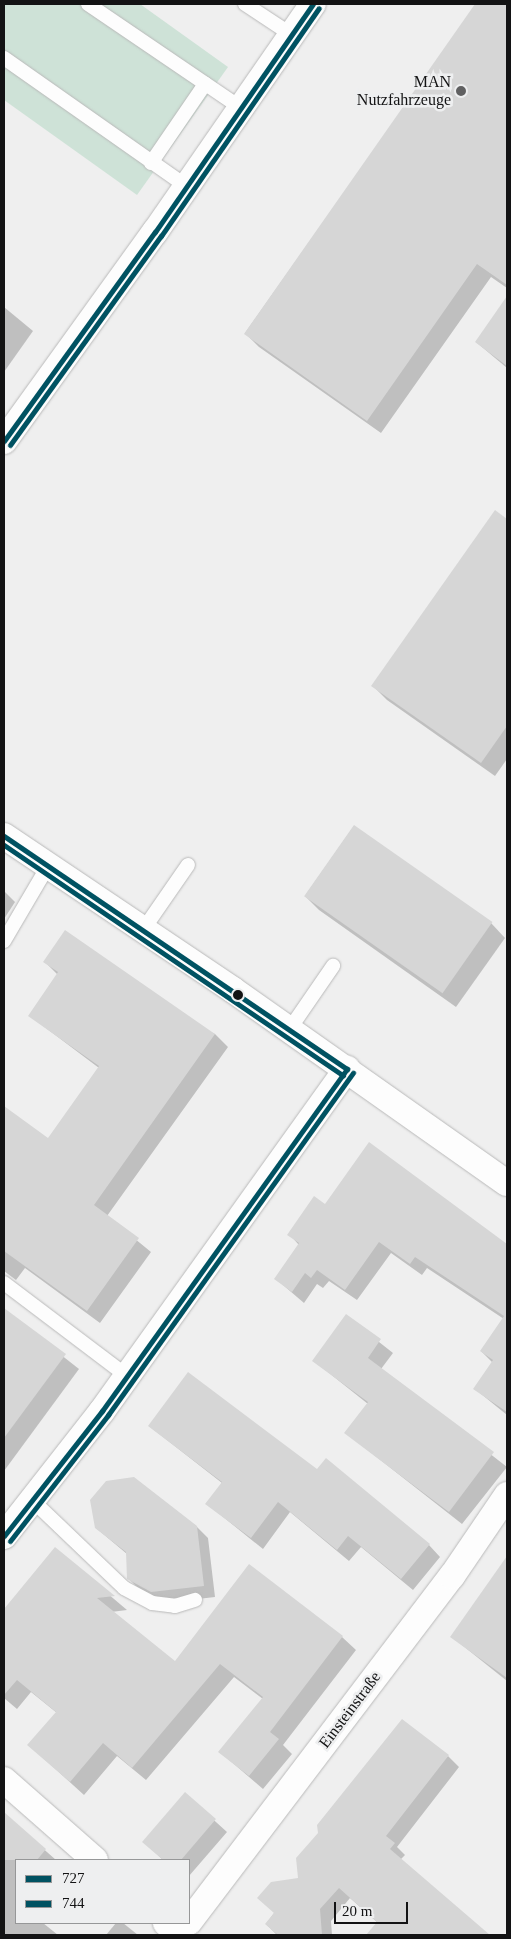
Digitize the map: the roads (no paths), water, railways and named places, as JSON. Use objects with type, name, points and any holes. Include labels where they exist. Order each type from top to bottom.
[{"type":"street","points":[[4,441],[313,4]]},
{"type":"street","points":[[4,836],[347,1069],[507,1183]]},
{"type":"street","points":[[4,1536],[127,1376],[347,1069]]},
{"type":"street","name":"Einsteinstraße","points":[[190,1921],[452,1576],[507,1495]]},
{"type":"street","points":[[4,1780],[94,1859]]},
{"type":"street","points":[[167,1924],[180,1935]]},
{"type":"street","name":"Einsteinstraße","points":[[180,1935],[188,1924]]},
{"type":"lane","points":[[88,4],[240,108]]},
{"type":"lane","points":[[245,4],[292,35]]},
{"type":"lane","points":[[4,58],[186,186]]},
{"type":"lane","points":[[152,163],[205,84]]},
{"type":"lane","points":[[143,930],[188,865]]},
{"type":"lane","points":[[4,941],[48,866]]},
{"type":"lane","points":[[289,1030],[333,966]]},
{"type":"lane","points":[[4,1283],[127,1376]]},
{"type":"lane","points":[[32,1500],[124,1588],[152,1603],[175,1606],[195,1600]]},
{"type":"place","name":"MAN Nutzfahrzeuge","points":[[461,91]]}]
